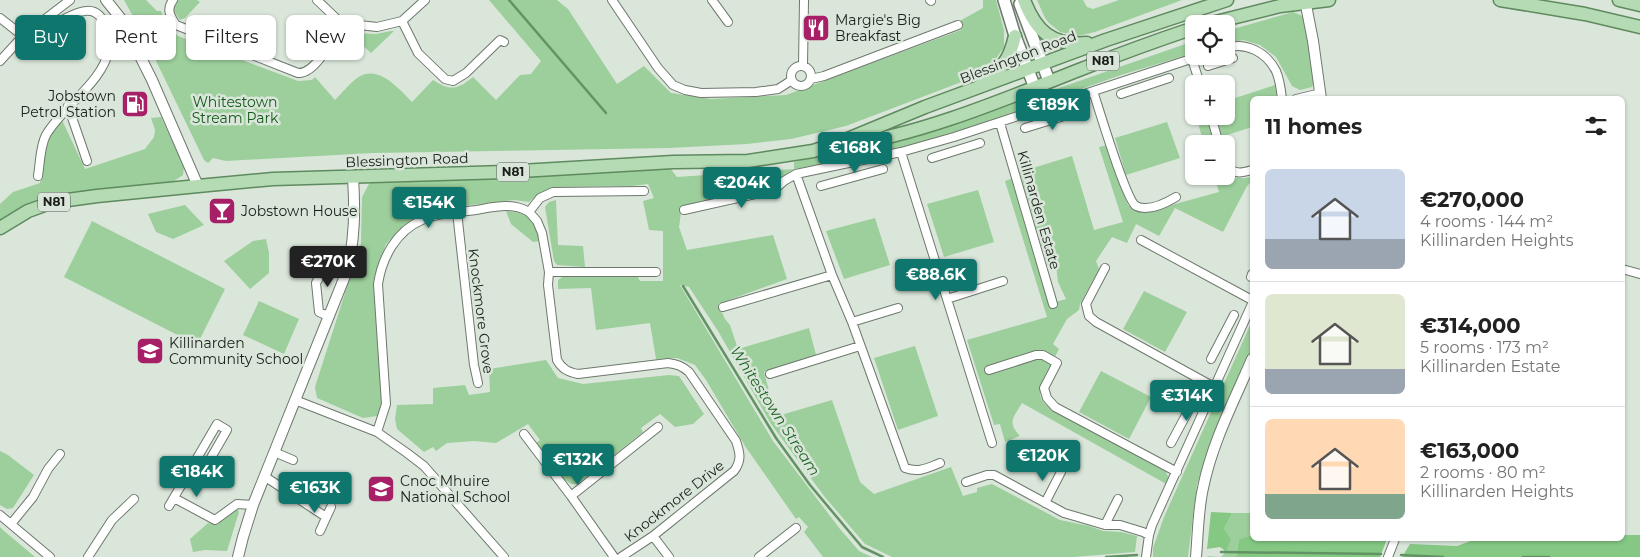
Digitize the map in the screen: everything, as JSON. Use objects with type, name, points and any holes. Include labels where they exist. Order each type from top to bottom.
[{"type":"main road","points":[[1004,0],[1015,36],[1035,88]]},
{"type":"main road","points":[[1018,0],[1049,81]]},
{"type":"main road","points":[[1024,0],[1035,23],[1052,39],[1063,43],[1075,44],[1099,42]]},
{"type":"main road","name":"Blessington Road","points":[[821,149],[1099,42],[1227,0]]},
{"type":"main road","points":[[1235,17],[1305,1],[1329,0]]},
{"type":"main road","points":[[1500,0],[1585,14],[1640,27]]},
{"type":"main road","points":[[1619,0],[1640,5]]},
{"type":"main road","name":"Blessington Road","points":[[0,228],[28,211],[53,202],[198,186],[273,179],[505,172],[673,162],[748,160],[861,144],[909,131],[1035,88],[1049,81],[1185,31]]},
{"type":"main road","points":[[926,107],[953,92],[993,75],[1004,63],[1011,51],[1015,36]]},
{"type":"street","points":[[50,15],[70,0]]},
{"type":"street","points":[[106,0],[118,15]]},
{"type":"street","points":[[173,0],[169,5],[169,15],[176,25],[298,73],[308,72],[318,60]]},
{"type":"street","points":[[317,0],[333,15]]},
{"type":"street","points":[[364,26],[377,27],[402,20],[425,0]]},
{"type":"street","points":[[612,0],[658,68],[673,85],[685,90],[701,93],[756,92],[778,89],[792,80]]},
{"type":"street","points":[[712,0],[728,22]]},
{"type":"street","points":[[803,66],[804,0]]},
{"type":"street","points":[[1305,1],[1321,96]]},
{"type":"street","points":[[70,15],[75,12],[94,10],[99,15]]},
{"type":"street","points":[[0,18],[15,30]]},
{"type":"street","points":[[402,20],[418,54],[445,79],[453,81],[466,73],[500,40],[504,42]]},
{"type":"street","points":[[792,80],[797,85],[804,86],[811,79],[824,76],[958,26]]},
{"type":"street","points":[[0,62],[15,45]]},
{"type":"street","points":[[1235,47],[1243,46],[1255,49],[1269,61],[1276,72],[1281,96]]},
{"type":"street","points":[[38,176],[45,138],[55,121],[97,75],[104,60]]},
{"type":"street","points":[[142,60],[198,186]]},
{"type":"street","points":[[684,210],[774,190],[796,174],[850,164],[954,137],[1185,61]]},
{"type":"street","points":[[792,80],[793,71],[797,67],[803,66]]},
{"type":"street","points":[[803,66],[810,72],[811,79]]},
{"type":"street","points":[[1144,74],[1147,85]]},
{"type":"street","points":[[1121,94],[1169,78]]},
{"type":"street","points":[[1093,91],[1122,177],[1135,206],[1145,209],[1176,198]]},
{"type":"street","points":[[68,106],[87,160]]},
{"type":"street","points":[[1050,106],[1054,119]]},
{"type":"street","points":[[1026,128],[1074,113]]},
{"type":"street","name":"Killinarden Estate","points":[[1000,123],[1053,304]]},
{"type":"street","points":[[954,137],[958,150]]},
{"type":"street","points":[[932,158],[980,144]]},
{"type":"street","points":[[901,152],[992,443]]},
{"type":"street","points":[[850,164],[853,176]]},
{"type":"street","points":[[821,186],[883,169]]},
{"type":"street","points":[[1235,173],[1238,174],[1250,171]]},
{"type":"street","points":[[796,174],[905,468],[915,471],[925,470],[940,462]]},
{"type":"street","points":[[238,557],[242,536],[264,476],[347,271],[353,250],[355,229],[353,177]]},
{"type":"street","points":[[529,212],[540,198],[553,192],[644,192]]},
{"type":"street","points":[[378,432],[386,404],[378,284],[384,259],[390,248],[411,226],[436,215],[501,206],[519,207],[529,212],[537,221],[542,233],[549,272],[656,272]]},
{"type":"street","name":"Knockmore Grove","points":[[457,212],[474,365],[478,383]]},
{"type":"street","points":[[1141,240],[1250,301]]},
{"type":"street","points":[[328,316],[319,312],[316,283],[320,276],[339,267],[347,271]]},
{"type":"street","points":[[1105,268],[1086,304],[1086,311],[1089,316],[1096,322],[1214,387]]},
{"type":"street","points":[[1625,270],[1640,274]]},
{"type":"street","name":"Knockmore Drive","points":[[549,272],[548,285],[557,360],[560,366],[578,374],[668,363],[676,364],[689,372],[736,441],[740,452],[739,464],[734,471],[653,536],[621,557]]},
{"type":"street","points":[[723,306],[832,275]]},
{"type":"street","points":[[947,298],[1003,281]]},
{"type":"street","points":[[1146,557],[1149,535],[1250,307]]},
{"type":"street","points":[[852,322],[898,308]]},
{"type":"street","points":[[1211,359],[1234,315]]},
{"type":"street","points":[[1226,332],[1237,338]]},
{"type":"street","points":[[770,374],[860,346]]},
{"type":"street","points":[[990,370],[1036,355],[1043,355],[1057,364],[1044,388],[1046,398],[1055,406],[1176,472]]},
{"type":"street","points":[[1196,557],[1202,490],[1209,464],[1217,438],[1250,364]]},
{"type":"street","points":[[295,400],[378,432],[424,466],[504,557]]},
{"type":"street","points":[[1171,443],[1192,404]]},
{"type":"street","points":[[1185,417],[1199,424]]},
{"type":"street","points":[[169,506],[217,424],[227,430],[208,463]]},
{"type":"street","points":[[571,496],[658,427]]},
{"type":"street","points":[[524,434],[614,557]]},
{"type":"street","points":[[274,452],[293,460]]},
{"type":"street","points":[[11,524],[33,497],[48,469],[60,454]]},
{"type":"street","points":[[1044,503],[1061,472]]},
{"type":"street","points":[[966,482],[987,475],[994,475],[1064,513],[1105,525],[1120,525],[1149,535]]},
{"type":"street","points":[[264,476],[326,517]]},
{"type":"street","points":[[174,498],[215,520],[236,504],[253,506]]},
{"type":"street","points":[[1105,525],[1118,499]]},
{"type":"street","points":[[88,557],[112,520],[134,500]]},
{"type":"street","points":[[320,531],[331,507]]},
{"type":"street","points":[[0,515],[50,557]]},
{"type":"street","points":[[759,557],[796,528]]},
{"type":"street","points":[[653,536],[669,557]]},
{"type":"street","points":[[1388,557],[1394,541]]},
{"type":"green space","name":"Whitestown Stream Park","points":[[124,0],[146,0],[157,11],[161,11],[163,15],[132,15]]},
{"type":"green space","points":[[178,0],[197,0],[200,2],[185,18],[180,20],[173,10]]},
{"type":"green space","name":"Whitestown Stream Park","points":[[489,0],[557,0],[568,9],[617,84],[644,66],[671,93],[711,99],[786,95],[961,30],[956,23],[983,8],[983,0],[996,0],[1004,30],[1004,47],[995,60],[972,78],[846,126],[791,139],[747,144],[669,148],[373,153],[226,161],[213,158],[208,163],[204,160],[156,60],[176,60],[176,34],[186,39],[186,60],[242,60],[298,81],[312,80],[315,77],[335,100],[357,78],[365,74],[373,74],[394,85],[412,102],[433,80],[453,88],[458,87],[473,77],[496,100],[520,75],[531,74],[541,61]]},
{"type":"green space","points":[[1037,0],[1083,0],[1087,7],[1093,9],[1119,0],[1182,0],[1095,32],[1078,36],[1060,32],[1049,23]]},
{"type":"green space","points":[[1293,12],[1305,17],[1315,80],[1312,87],[1300,90],[1292,86],[1276,57],[1260,45],[1243,40],[1235,42],[1235,28]]},
{"type":"green space","points":[[394,31],[371,53],[364,47],[364,34]]},
{"type":"green space","points":[[1185,44],[1185,56],[1121,75],[988,122],[900,148],[794,169],[794,162],[923,120],[1036,96]]},
{"type":"green space","points":[[1275,85],[1277,96],[1250,96],[1250,128],[1227,135],[1220,135],[1218,125],[1235,125],[1235,98]]},
{"type":"green space","points":[[161,117],[184,167],[183,175],[174,181],[160,185],[80,192],[44,200],[43,198],[0,220],[0,204],[13,192],[40,183],[47,140],[62,120],[85,169],[145,149],[154,137],[155,130],[151,118]]},
{"type":"green space","points":[[1167,122],[1180,158],[1126,175],[1115,138]]},
{"type":"green space","points":[[1199,125],[1210,125],[1212,135],[1201,135]]},
{"type":"green space","points":[[1108,145],[1128,205],[1142,213],[1219,192],[1217,185],[1235,185],[1235,177],[1250,177],[1250,183],[1223,232],[1175,208],[1159,236],[1136,224],[1127,243],[1112,237],[1096,261],[1099,269],[1080,304],[1079,310],[1067,319],[1053,344],[1059,349],[1041,387],[1041,398],[1052,410],[1160,468],[1166,472],[1170,481],[1168,485],[1022,403],[1013,420],[1014,427],[1020,436],[1005,442],[1000,424],[994,425],[967,340],[1047,317],[1005,181],[1013,178],[1052,303],[1066,299],[1058,282],[1056,266],[1047,265],[1020,172],[1072,156],[1094,230],[1123,222],[1099,147]]},
{"type":"green space","points":[[670,168],[677,177],[794,169],[762,190],[682,206],[679,227],[687,250],[773,235],[787,279],[718,304],[730,325],[738,349],[809,328],[816,355],[764,372],[775,413],[781,415],[832,400],[860,482],[874,494],[951,467],[963,496],[977,492],[977,488],[992,484],[1060,520],[1103,531],[1121,532],[1137,536],[1135,552],[1074,557],[892,557],[865,544],[824,496],[771,424],[718,331],[689,287],[680,285],[773,441],[840,529],[859,551],[872,557],[823,557],[804,532],[808,527],[799,517],[796,519],[745,446],[695,365],[677,358],[656,359],[650,323],[596,330],[591,288],[558,289],[558,280],[564,276],[637,276],[640,281],[663,281],[663,231],[649,230],[643,201],[654,198],[648,184],[552,187],[538,194],[529,202],[514,200],[428,210],[403,226],[386,244],[376,272],[375,307],[383,404],[377,416],[363,418],[317,398],[315,387],[361,243],[362,197],[370,182]]},
{"type":"green space","points":[[978,190],[994,242],[944,257],[927,204]]},
{"type":"green space","points":[[556,200],[558,245],[583,246],[585,267],[557,265],[554,261],[545,207],[549,202]]},
{"type":"green space","points":[[185,205],[204,225],[173,239],[156,232],[148,214]]},
{"type":"green space","points":[[506,211],[520,213],[530,218],[536,227],[540,241],[533,242],[511,224]]},
{"type":"green space","points":[[875,218],[890,265],[844,279],[826,231]]},
{"type":"green space","points":[[92,221],[225,289],[197,345],[64,277]]},
{"type":"green space","points":[[266,239],[269,253],[269,273],[250,289],[224,261],[253,241]]},
{"type":"green space","points":[[1144,291],[1187,312],[1165,352],[1123,329]]},
{"type":"green space","points":[[259,301],[299,319],[284,354],[243,335]]},
{"type":"green space","points":[[1250,325],[1250,354],[1213,437],[1197,484],[1188,557],[1153,557],[1153,548],[1164,517]]},
{"type":"green space","points":[[915,346],[938,416],[898,430],[874,358]]},
{"type":"green space","points":[[546,360],[558,378],[583,384],[669,375],[679,376],[704,414],[693,424],[675,427],[660,414],[641,428],[643,432],[578,484],[571,484],[565,480],[536,443],[540,440],[528,424],[496,443],[474,441],[447,443],[436,451],[433,447],[424,452],[397,429],[395,419],[397,405],[433,404],[433,388],[465,385],[469,395],[490,392],[489,369]]},
{"type":"green space","points":[[1101,371],[1151,397],[1129,439],[1079,412]]},
{"type":"green space","points":[[0,451],[34,475],[13,508],[7,509],[0,505]]},
{"type":"green space","points":[[237,509],[239,512],[227,551],[205,550],[193,552],[190,539],[208,523],[217,525],[231,510]]},
{"type":"green space","points":[[1211,512],[1232,513],[1224,529],[1231,540],[1225,553],[1220,547],[1207,549]]},
{"type":"green space","points":[[1232,513],[1250,513],[1250,536],[1239,539],[1236,556],[1242,557],[1221,557],[1225,553],[1224,529]]},
{"type":"green space","points":[[0,527],[3,530],[35,557],[0,557]]},
{"type":"green space","points":[[1625,535],[1640,535],[1640,557],[1402,557],[1410,544],[1457,546],[1471,541],[1625,541]]},
{"type":"green space","points":[[1250,536],[1250,541],[1386,541],[1380,557],[1236,557],[1239,539]]},
{"type":"waterway","name":"Whitestown Stream","points":[[509,0],[606,113]]},
{"type":"waterway","name":"Whitestown Stream","points":[[683,286],[776,438],[810,485],[862,547],[883,557]]},
{"type":"waterway","name":"Whitestown Stream","points":[[1221,552],[1381,554]]},
{"type":"waterway","name":"Whitestown Stream","points":[[1106,557],[1137,555]]},
{"type":"waterway","name":"Whitestown Stream","points":[[1401,555],[1443,557]]},
{"type":"waterway","name":"Whitestown Stream","points":[[1523,557],[1549,557]]},
{"type":"place","name":"Margie's Big Breakfast","points":[[816,28]]},
{"type":"place","name":"Jobstown Petrol Station","points":[[135,104]]},
{"type":"place","name":"Jobstown House","points":[[222,211]]},
{"type":"place","name":"Killinarden Community School","points":[[150,351]]},
{"type":"place","name":"Cnoc Mhuire National School","points":[[381,489]]}]
